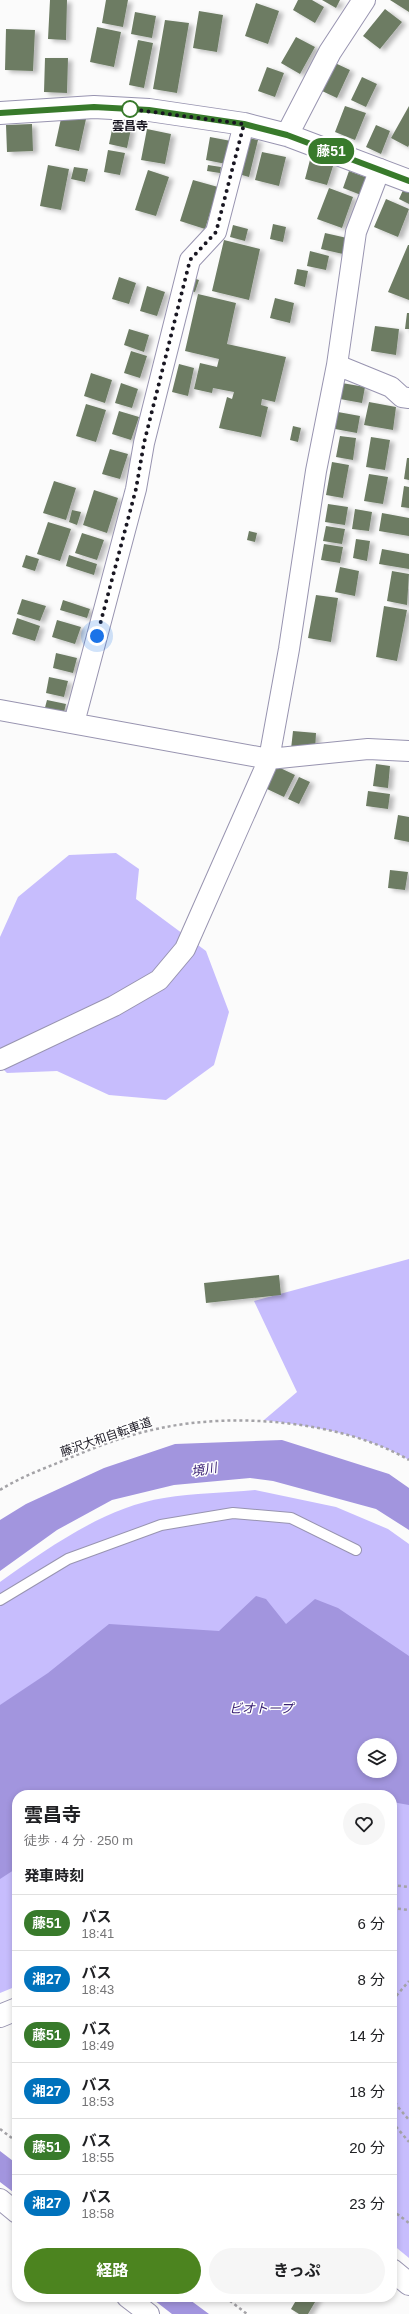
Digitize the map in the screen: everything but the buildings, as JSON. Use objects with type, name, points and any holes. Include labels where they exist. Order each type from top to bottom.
[{"type":"street","points":[[287,135],[330,52],[364,0]]},
{"type":"street","points":[[0,113],[94,107],[149,110],[244,124],[287,135],[409,181]]},
{"type":"street","points":[[74,723],[136,489],[144,443],[190,260],[216,232],[244,124]]},
{"type":"street","points":[[0,1060],[114,1006],[158,980],[185,949],[269,759],[289,649],[316,472],[337,365],[356,232],[380,169]]},
{"type":"street","points":[[337,365],[391,387],[402,397],[409,398]]},
{"type":"street","points":[[0,710],[269,759],[368,749],[409,751]]},
{"type":"street","points":[[0,2016],[12,2011]]},
{"type":"street","points":[[0,2200],[12,2208]]},
{"type":"street","points":[[397,2274],[409,2284]]},
{"type":"street","points":[[133,2302],[149,2314]]},
{"type":"lane","points":[[0,1600],[68,1559],[160,1525],[233,1513],[291,1518],[356,1550]]},
{"type":"path","name":"藤沢大和自転車道","points":[[0,1490],[14,1481],[131,1435],[194,1423],[264,1420],[310,1426],[337,1431],[398,1453],[409,1460]]},
{"type":"path","points":[[397,1886],[409,1887]]},
{"type":"path","points":[[397,1909],[409,1910]]},
{"type":"path","points":[[397,1994],[409,1981]]},
{"type":"path","points":[[397,2105],[409,2120]]},
{"type":"path","points":[[397,2128],[409,2142]]},
{"type":"path","points":[[0,2129],[12,2138]]},
{"type":"path","points":[[397,2214],[409,2223]]},
{"type":"path","points":[[232,2302],[248,2314]]},
{"type":"shaded area","points":[[116,853],[139,869],[136,899],[206,951],[229,1012],[214,1065],[166,1100],[109,1095],[57,1071],[7,1073],[0,1066],[0,937],[18,897],[69,855]]},
{"type":"shaded area","points":[[409,1259],[409,1460],[375,1444],[339,1432],[264,1420],[297,1392],[254,1301]]},
{"type":"shaded area","points":[[255,1490],[336,1507],[388,1529],[409,1544],[409,2258],[397,2248],[397,1790],[12,1790],[12,1988],[0,1993],[0,1582],[57,1543],[99,1520],[120,1510],[164,1498]]},
{"type":"water","name":"境川","points":[[282,1440],[389,1474],[409,1488],[409,1530],[376,1509],[273,1481],[250,1478],[174,1485],[112,1500],[57,1530],[0,1571],[0,1520],[26,1504],[104,1468],[175,1444]]},
{"type":"water","name":"ビオトープ","points":[[256,1596],[266,1599],[286,1624],[315,1599],[338,1608],[409,1656],[409,1805],[397,1803],[397,1790],[12,1790],[12,1871],[0,1879],[0,1705],[48,1673],[109,1624],[219,1631]]},
{"type":"water","points":[[0,2151],[12,2160],[12,2191],[0,2182]]},
{"type":"water","points":[[156,2302],[193,2302],[209,2314],[172,2314]]},
{"type":"bus line","name":"藤51","points":[[0,113],[94,107],[149,110],[244,124],[287,135],[409,181]]},
{"type":"place","name":"雲昌寺","points":[[130,109]]},
{"type":"route","points":[[97,636],[136,489],[144,443],[190,260],[216,232],[244,124],[149,110],[130,109]]}]
